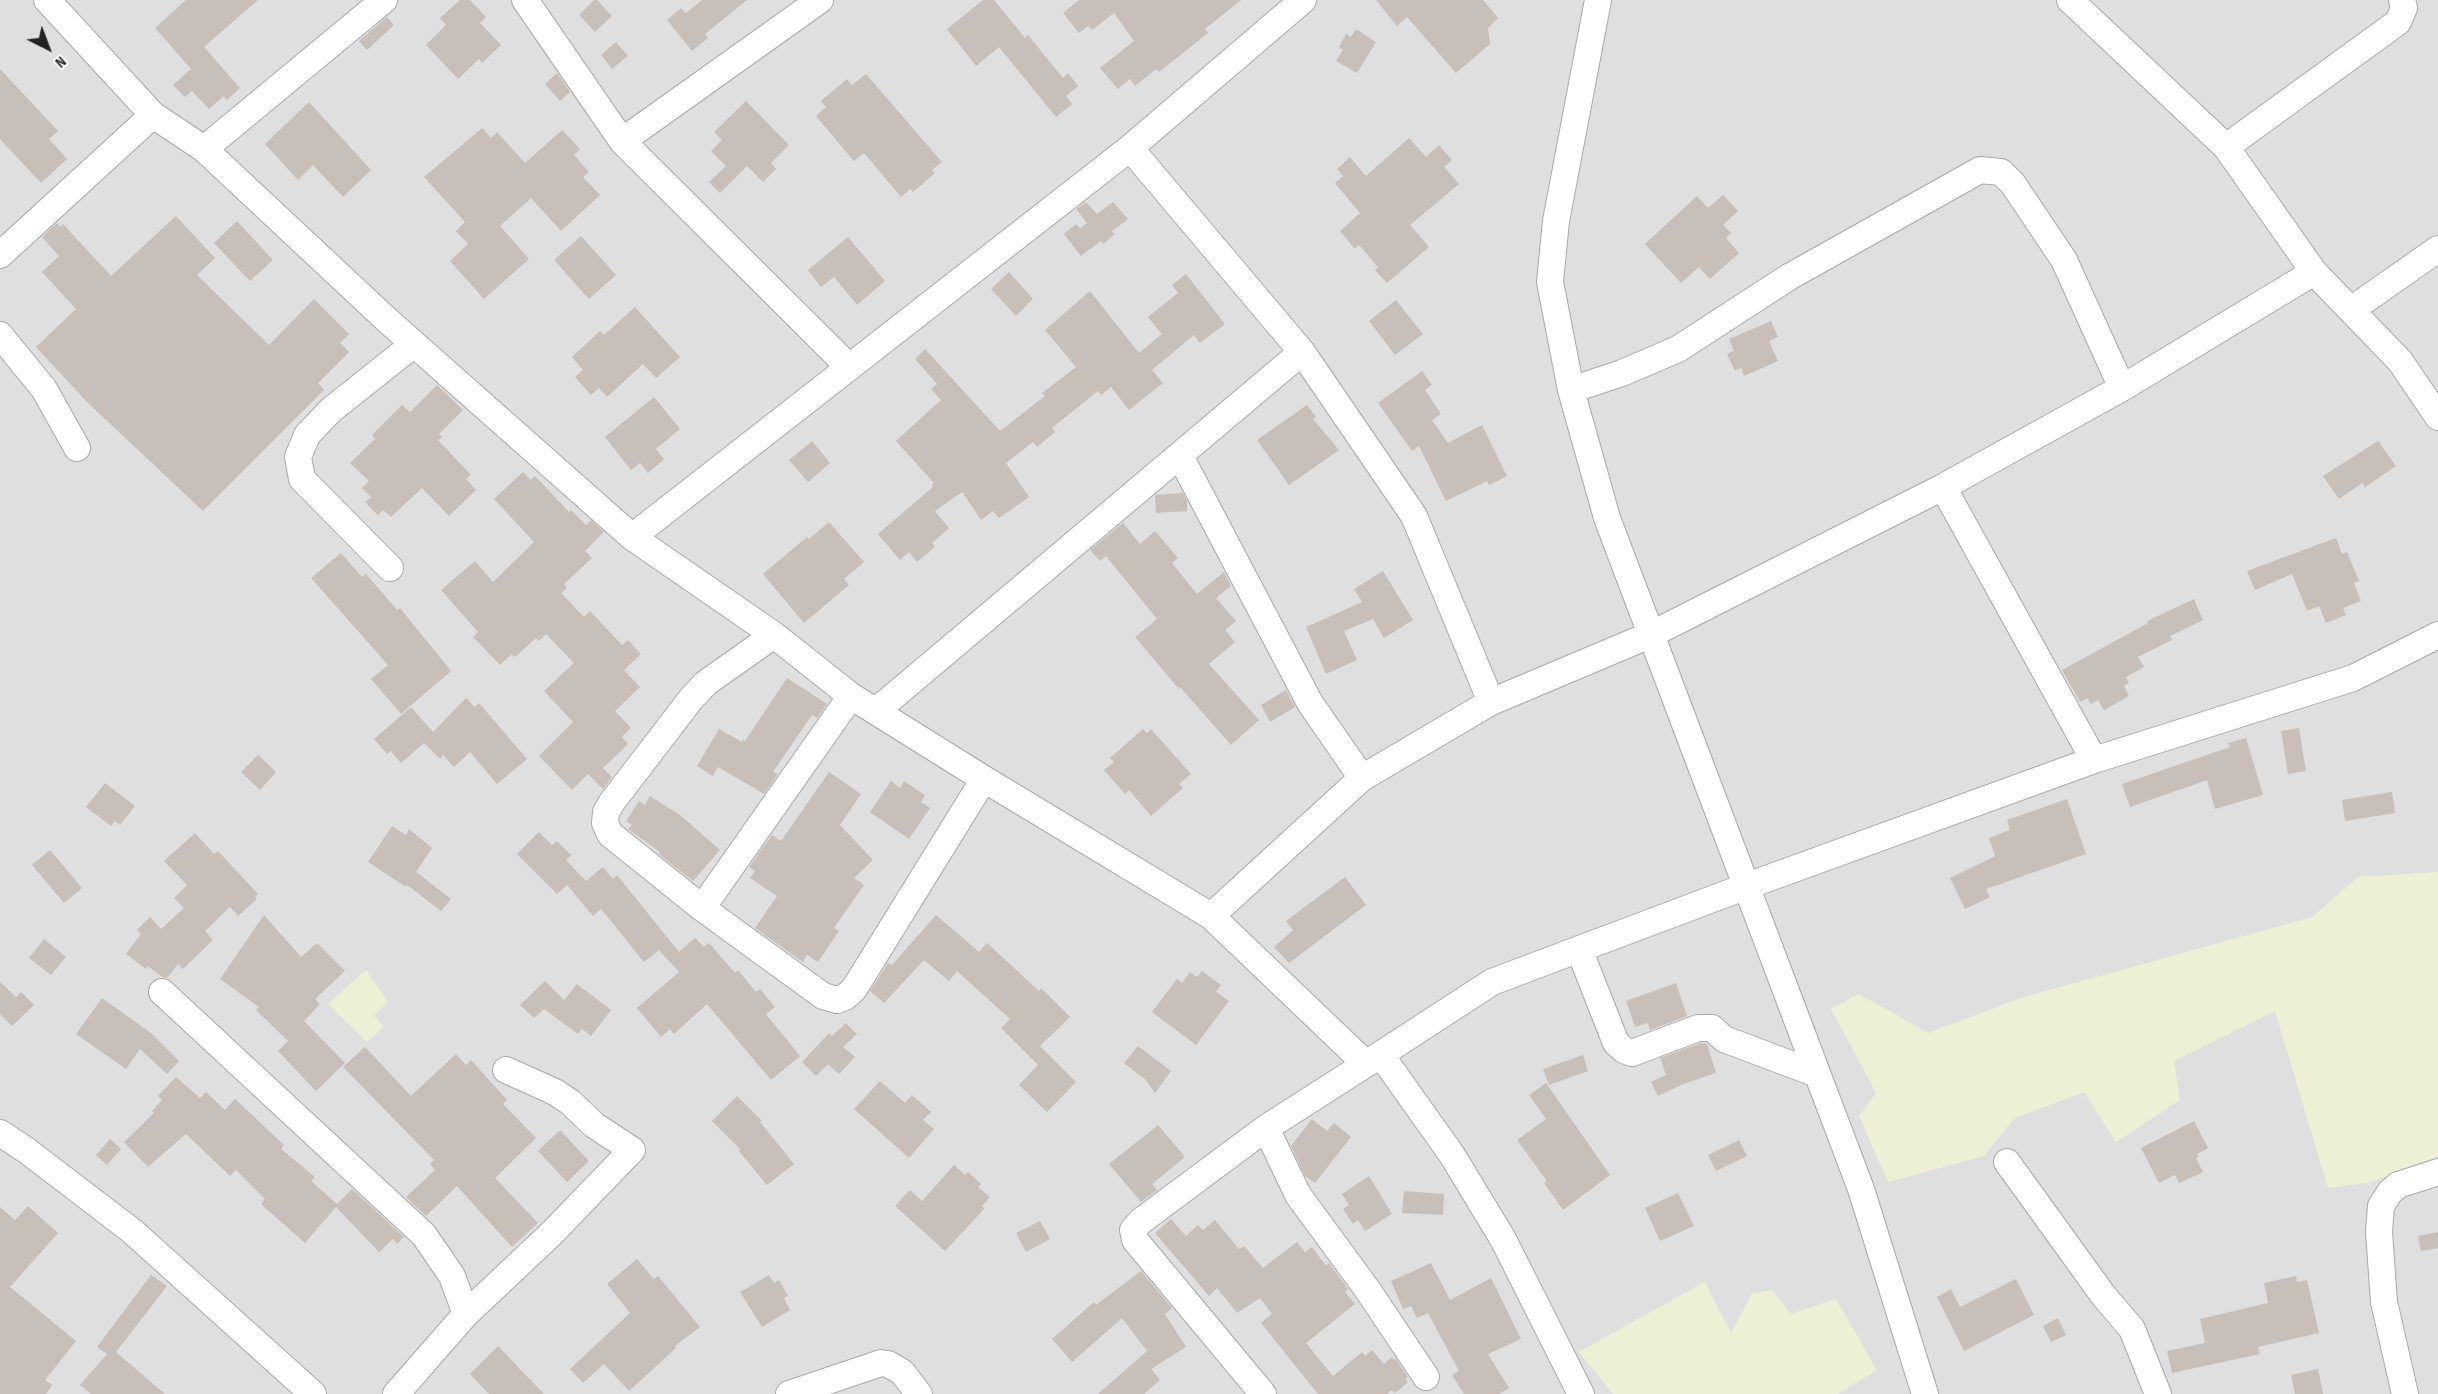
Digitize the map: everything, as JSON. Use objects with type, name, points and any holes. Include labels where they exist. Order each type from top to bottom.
[{"type":"street","points":[[47,0],[153,115],[204,149],[414,344],[632,537],[774,635],[852,696],[1211,916],[1373,1060],[1452,1155],[1503,1239],[1581,1394]]},
{"type":"street","points":[[204,149],[384,0]]},
{"type":"street","points":[[525,0],[622,141],[849,367]]},
{"type":"street","points":[[622,141],[820,0]]},
{"type":"street","points":[[632,537],[1130,148],[1303,0]]},
{"type":"street","points":[[1598,0],[1556,221],[1550,282],[1571,390],[1607,518],[1860,1189],[1925,1394]]},
{"type":"street","points":[[2070,0],[2226,147],[2314,272],[2400,361],[2438,417]]},
{"type":"street","points":[[2226,147],[2398,22],[2404,8],[2402,0]]},
{"type":"street","points":[[0,255],[153,115]]},
{"type":"street","points":[[1130,148],[1302,352],[1414,516],[1491,702]]},
{"type":"street","points":[[1571,390],[1623,373],[1678,349],[1789,277],[1980,170],[2001,172],[2013,184],[2064,260],[2122,388]]},
{"type":"street","points":[[2350,310],[2438,249]]},
{"type":"street","points":[[1211,916],[1362,778],[1491,702],[1650,635],[1943,487],[2122,388],[2314,272]]},
{"type":"street","points":[[0,335],[44,389],[77,448]]},
{"type":"street","points":[[390,568],[302,479],[298,457],[307,435],[331,410],[414,344]]},
{"type":"street","points":[[876,711],[1302,352]]},
{"type":"street","points":[[1180,456],[1310,703],[1362,778]]},
{"type":"street","points":[[1943,487],[2094,760]]},
{"type":"street","points":[[774,635],[706,683],[691,699],[606,812],[604,823],[610,834],[702,908],[824,996],[837,1000],[846,997],[854,989],[984,779]]},
{"type":"street","points":[[1263,1394],[1135,1240],[1133,1230],[1141,1221],[1266,1128],[1492,982],[1747,886],[2094,760],[2353,678],[2438,635]]},
{"type":"street","points":[[702,908],[852,696]]},
{"type":"street","points":[[1579,949],[1616,1043],[1624,1050],[1632,1053],[1698,1028],[1712,1029],[1725,1039],[1817,1074]]},
{"type":"street","points":[[162,992],[424,1235],[452,1276],[466,1314]]},
{"type":"street","points":[[396,1394],[466,1314],[552,1233],[632,1150],[594,1125],[562,1097],[506,1070]]},
{"type":"street","points":[[1266,1128],[1298,1195],[1367,1289],[1426,1377]]},
{"type":"street","points":[[0,1133],[26,1150],[132,1231],[313,1394]]},
{"type":"street","points":[[2007,1162],[2103,1295],[2132,1329],[2158,1394]]},
{"type":"street","points":[[2405,1394],[2384,1302],[2379,1232],[2381,1206],[2390,1192],[2398,1185],[2438,1172]]},
{"type":"street","points":[[789,1394],[881,1363],[888,1364],[902,1372],[919,1394]]},
{"type":"shaded area","points":[[0,0],[2438,0],[2438,1394],[0,1394]]},
{"type":"green space","points":[[2438,872],[2438,1156],[2372,1182],[2328,1188],[2275,1011],[2174,1061],[2180,1100],[2116,1142],[2084,1092],[2015,1118],[1984,1156],[1888,1182],[1859,1116],[1876,1093],[1831,1009],[1859,994],[1928,1033],[2021,998],[2312,917],[2358,877]]},
{"type":"green space","points":[[366,970],[388,1002],[374,1015],[384,1027],[367,1042],[328,1004]]},
{"type":"green space","points":[[1705,1282],[1731,1333],[1752,1294],[1772,1290],[1791,1314],[1836,1299],[1877,1370],[1838,1394],[1613,1394],[1579,1352]]},
{"type":"building","points":[[186,0],[258,0],[204,47],[240,88],[227,100],[224,96],[209,109],[192,91],[185,97],[173,85],[191,69],[155,28]]},
{"type":"building","points":[[460,0],[470,0],[486,17],[480,23],[501,45],[482,63],[479,59],[458,79],[426,45],[446,25],[440,18]]},
{"type":"building","points":[[594,0],[597,0],[612,16],[595,32],[579,15]]},
{"type":"building","points":[[702,0],[747,0],[705,34],[708,38],[692,51],[667,20],[681,8],[686,13]]},
{"type":"building","points":[[983,0],[994,0],[1025,38],[1028,35],[1063,78],[1068,73],[1078,86],[1066,96],[1072,104],[1056,117],[999,47],[976,66],[947,29]]},
{"type":"building","points":[[1079,0],[1241,0],[1205,29],[1208,33],[1159,72],[1156,69],[1135,86],[1130,79],[1118,89],[1100,68],[1134,41],[1114,13],[1092,30],[1088,26],[1079,33],[1063,13]]},
{"type":"building","points":[[1376,0],[1483,0],[1498,18],[1488,28],[1490,44],[1456,73],[1407,17],[1397,26]]},
{"type":"building","points":[[387,17],[394,25],[367,50],[359,41]]},
{"type":"building","points":[[1356,29],[1376,42],[1357,73],[1336,61],[1343,50],[1339,47],[1346,34],[1351,37]]},
{"type":"building","points":[[616,42],[628,56],[612,69],[601,55]]},
{"type":"building","points":[[0,69],[58,131],[49,139],[67,159],[41,183],[0,139]]},
{"type":"building","points":[[557,73],[570,92],[560,101],[545,84]]},
{"type":"building","points":[[866,74],[942,162],[932,170],[935,173],[913,192],[910,189],[901,197],[864,153],[854,161],[816,116],[826,107],[821,101],[847,79],[852,85]]},
{"type":"building","points":[[746,101],[789,145],[771,163],[776,169],[763,182],[747,166],[720,193],[709,182],[726,166],[711,151],[722,140],[714,132]]},
{"type":"building","points":[[309,102],[371,170],[343,197],[313,165],[298,180],[265,144]]},
{"type":"building","points":[[482,128],[491,138],[497,132],[525,163],[562,130],[580,149],[574,155],[589,172],[583,177],[600,195],[561,231],[531,198],[500,226],[529,259],[484,299],[450,261],[468,244],[456,231],[465,222],[424,177]]},
{"type":"building","points":[[1409,138],[1426,157],[1439,145],[1452,160],[1444,167],[1459,184],[1410,225],[1429,247],[1387,283],[1375,270],[1378,267],[1359,245],[1355,249],[1340,231],[1360,213],[1335,183],[1343,176],[1337,169],[1350,157],[1366,176]]},
{"type":"building","points":[[1723,195],[1738,211],[1723,225],[1731,233],[1726,238],[1739,253],[1710,279],[1699,267],[1681,283],[1645,244],[1697,196],[1708,208]]},
{"type":"building","points":[[1086,202],[1097,214],[1113,202],[1128,219],[1112,231],[1115,234],[1103,244],[1101,241],[1081,256],[1064,234],[1076,224],[1080,228],[1087,223],[1076,209]]},
{"type":"building","points":[[176,216],[215,258],[197,275],[269,345],[314,299],[349,334],[340,343],[349,352],[318,383],[324,390],[203,511],[88,403],[36,347],[76,309],[42,272],[59,256],[42,237],[57,223],[60,227],[63,224],[111,276]]},
{"type":"building","points":[[237,221],[273,260],[250,281],[214,243]]},
{"type":"building","points":[[581,236],[616,275],[589,299],[554,260]]},
{"type":"building","points":[[848,237],[885,281],[857,305],[834,277],[821,287],[808,270]]},
{"type":"building","points":[[1009,272],[1033,299],[1016,316],[991,289]]},
{"type":"building","points":[[1186,274],[1225,324],[1200,343],[1194,335],[1152,370],[1163,383],[1129,410],[1111,387],[1101,395],[1098,391],[1052,428],[1055,432],[1037,447],[1033,442],[1006,463],[1029,497],[999,518],[993,511],[981,520],[962,492],[935,511],[949,528],[932,543],[935,547],[917,562],[909,552],[900,560],[878,534],[933,487],[934,483],[896,441],[941,400],[931,389],[937,384],[915,359],[925,349],[1000,431],[1045,396],[1042,393],[1076,367],[1045,330],[1090,291],[1139,353],[1162,334],[1148,317],[1178,293],[1172,285]]},
{"type":"building","points":[[1396,300],[1423,334],[1395,355],[1369,321]]},
{"type":"building","points":[[635,307],[680,357],[656,378],[643,364],[607,397],[599,388],[591,395],[575,377],[583,370],[572,357],[600,331],[604,335]]},
{"type":"building","points":[[1771,321],[1778,337],[1769,341],[1778,361],[1744,376],[1741,368],[1735,371],[1727,354],[1734,351],[1729,339]]},
{"type":"building","points":[[1422,371],[1432,385],[1425,390],[1441,414],[1432,420],[1448,443],[1482,425],[1507,476],[1489,485],[1487,481],[1446,501],[1419,446],[1412,451],[1378,403]]},
{"type":"building","points":[[437,385],[463,410],[439,434],[442,437],[438,440],[471,475],[466,479],[476,490],[449,516],[422,488],[391,517],[383,510],[378,515],[365,502],[371,497],[362,488],[369,481],[350,463],[375,439],[372,435],[402,405],[410,412]]},
{"type":"building","points":[[654,397],[680,429],[656,449],[664,459],[648,473],[640,463],[631,470],[605,437]]},
{"type":"building","points":[[1307,405],[1316,417],[1313,419],[1339,450],[1289,485],[1257,440]]},
{"type":"building","points":[[812,441],[830,463],[808,482],[789,460]]},
{"type":"building","points":[[2378,441],[2396,466],[2365,487],[2362,483],[2339,499],[2323,476]]},
{"type":"building","points":[[523,472],[531,480],[535,476],[569,512],[571,510],[586,525],[591,520],[604,532],[585,551],[592,558],[564,584],[567,588],[561,593],[584,617],[590,611],[622,645],[628,640],[641,654],[624,670],[640,687],[615,711],[631,728],[622,737],[628,744],[603,768],[612,777],[603,789],[588,774],[572,790],[539,756],[573,722],[544,691],[574,663],[546,634],[539,641],[536,638],[515,657],[512,654],[500,665],[473,637],[478,632],[441,590],[475,561],[493,582],[534,542],[494,499]]},
{"type":"building","points":[[1183,493],[1187,501],[1187,511],[1156,513],[1155,495]]},
{"type":"building","points":[[829,522],[864,562],[844,579],[849,585],[804,623],[763,574],[807,537],[809,539]]},
{"type":"building","points":[[1123,523],[1140,544],[1155,531],[1178,558],[1172,563],[1197,594],[1224,572],[1231,586],[1216,598],[1236,621],[1225,630],[1235,642],[1209,664],[1259,720],[1231,745],[1135,637],[1157,619],[1106,556],[1100,561],[1090,550]]},
{"type":"building","points":[[2336,538],[2342,554],[2347,552],[2359,581],[2354,583],[2361,601],[2343,608],[2346,615],[2326,623],[2319,606],[2307,611],[2292,574],[2255,590],[2247,571]]},
{"type":"building","points":[[341,553],[362,577],[366,574],[397,610],[400,608],[451,671],[401,714],[371,679],[388,665],[311,578]]},
{"type":"building","points":[[1383,571],[1413,620],[1384,638],[1373,619],[1344,631],[1357,660],[1326,674],[1306,627],[1362,602],[1354,589]]},
{"type":"building","points":[[2194,599],[2203,620],[2170,636],[2172,640],[2138,657],[2144,667],[2126,677],[2129,683],[2124,686],[2129,696],[2104,710],[2098,700],[2091,704],[2087,698],[2080,702],[2062,670],[2148,623],[2147,621]]},
{"type":"building","points":[[787,678],[827,704],[817,718],[812,715],[773,772],[778,774],[764,794],[718,767],[713,776],[697,766],[719,729],[742,742],[743,739],[745,741]]},
{"type":"building","points":[[1286,690],[1295,707],[1270,722],[1261,705]]},
{"type":"building","points":[[466,698],[475,707],[479,703],[527,759],[497,784],[470,752],[454,767],[443,755],[440,759],[424,743],[401,763],[391,751],[387,754],[374,739],[411,707],[433,732]]},
{"type":"building","points":[[2299,728],[2306,771],[2288,774],[2281,731]]},
{"type":"building","points":[[1143,729],[1147,733],[1151,729],[1191,774],[1179,784],[1183,788],[1151,816],[1129,790],[1125,794],[1104,770],[1114,762],[1110,758]]},
{"type":"building","points":[[2246,738],[2263,795],[2215,809],[2207,780],[2130,807],[2122,784],[2230,747],[2228,743]]},
{"type":"building","points":[[258,755],[276,772],[260,790],[241,772]]},
{"type":"building","points":[[829,772],[861,794],[840,825],[873,860],[854,878],[864,885],[834,928],[839,931],[818,962],[807,955],[803,962],[755,928],[777,896],[750,878],[755,871],[749,867],[772,835],[781,841]]},
{"type":"building","points":[[891,781],[900,788],[904,781],[925,795],[921,802],[930,808],[909,839],[870,812]]},
{"type":"building","points":[[105,783],[135,806],[120,825],[115,821],[111,826],[86,807]]},
{"type":"building","points":[[2392,792],[2395,813],[2345,821],[2342,800]]},
{"type":"building","points":[[650,796],[680,815],[720,850],[693,881],[659,854],[660,852],[628,829],[632,825],[626,821],[639,801],[645,805]]},
{"type":"building","points":[[2067,799],[2086,854],[1986,889],[1990,897],[1965,909],[1950,878],[1995,856],[1989,838],[2010,830],[2007,820]]},
{"type":"building","points":[[392,826],[406,835],[409,829],[432,848],[416,872],[451,899],[441,911],[407,885],[406,887],[368,862]]},
{"type":"building","points":[[539,832],[552,845],[557,841],[571,855],[566,860],[586,881],[603,867],[613,879],[617,875],[679,952],[695,938],[704,947],[709,943],[735,973],[738,970],[756,992],[760,989],[775,1007],[766,1014],[800,1056],[771,1080],[707,1004],[674,1034],[670,1029],[661,1037],[637,1008],[679,972],[659,950],[644,962],[601,909],[593,916],[567,885],[557,894],[517,854]]},
{"type":"building","points":[[195,833],[214,854],[218,851],[258,894],[255,897],[257,899],[238,916],[230,907],[205,931],[213,940],[183,969],[178,964],[167,978],[162,977],[148,966],[146,969],[126,954],[141,934],[137,930],[150,917],[161,929],[184,908],[174,898],[187,885],[164,861]]},
{"type":"building","points":[[50,850],[82,888],[64,903],[32,865]]},
{"type":"building","points":[[1345,877],[1366,905],[1289,963],[1274,947],[1293,930],[1286,921]]},
{"type":"building","points":[[264,915],[301,957],[317,943],[345,971],[315,999],[320,1004],[304,1021],[345,1063],[316,1091],[278,1051],[288,1041],[256,1010],[259,1007],[220,979]]},
{"type":"building","points":[[936,915],[979,952],[987,943],[1039,991],[1041,988],[1070,1017],[1040,1046],[1076,1082],[1047,1112],[1019,1085],[1038,1065],[1001,1028],[1010,1019],[957,971],[949,981],[924,960],[884,1003],[870,991],[888,963],[892,965]]},
{"type":"building","points":[[44,939],[66,957],[51,975],[29,958]]},
{"type":"building","points":[[1202,971],[1221,985],[1216,992],[1229,1001],[1196,1045],[1152,1012],[1177,979],[1182,983],[1190,972],[1197,977]]},
{"type":"building","points":[[545,981],[564,1000],[577,984],[611,1010],[591,1036],[582,1029],[578,1034],[544,1009],[534,1018],[520,1005]]},
{"type":"building","points":[[0,982],[16,997],[21,992],[34,1005],[12,1026],[0,1014]]},
{"type":"building","points":[[1676,983],[1687,1016],[1650,1030],[1648,1023],[1635,1027],[1626,1001]]},
{"type":"building","points":[[102,998],[151,1033],[179,1061],[167,1074],[140,1049],[126,1069],[76,1034]]},
{"type":"building","points":[[846,1023],[857,1034],[843,1047],[855,1057],[839,1074],[828,1064],[816,1076],[802,1062],[829,1033],[832,1036]]},
{"type":"building","points":[[1701,1043],[1707,1044],[1716,1073],[1658,1096],[1651,1082],[1666,1075],[1660,1058]]},
{"type":"building","points":[[1138,1046],[1171,1071],[1155,1093],[1146,1080],[1124,1063]]},
{"type":"building","points":[[365,1047],[411,1096],[456,1054],[466,1065],[471,1060],[507,1100],[503,1104],[536,1138],[495,1178],[538,1223],[512,1247],[457,1186],[426,1216],[406,1197],[435,1170],[430,1164],[434,1160],[343,1067]]},
{"type":"building","points":[[1583,1055],[1588,1071],[1549,1085],[1543,1069]]},
{"type":"building","points":[[176,1077],[200,1098],[206,1092],[225,1110],[235,1099],[284,1145],[281,1149],[315,1177],[311,1181],[337,1204],[352,1189],[404,1237],[397,1244],[393,1239],[379,1252],[336,1207],[305,1243],[261,1204],[265,1199],[236,1170],[230,1176],[186,1134],[148,1167],[124,1142],[154,1113],[152,1111],[162,1100],[158,1096]]},
{"type":"building","points":[[880,1081],[905,1103],[912,1095],[931,1112],[923,1120],[934,1129],[909,1158],[854,1109]]},
{"type":"building","points":[[1546,1083],[1610,1175],[1563,1210],[1544,1183],[1547,1181],[1517,1140],[1546,1119],[1529,1095]]},
{"type":"building","points":[[737,1096],[762,1121],[760,1122],[794,1164],[767,1185],[739,1151],[740,1149],[712,1121]]},
{"type":"building","points":[[1312,1119],[1327,1131],[1334,1123],[1351,1137],[1315,1183],[1305,1176],[1291,1146]]},
{"type":"building","points":[[2194,1121],[2208,1148],[2197,1154],[2199,1157],[2196,1158],[2203,1172],[2179,1183],[2175,1175],[2159,1183],[2141,1148]]},
{"type":"building","points":[[1158,1125],[1185,1157],[1152,1184],[1157,1190],[1141,1202],[1109,1164]]},
{"type":"building","points":[[560,1130],[589,1161],[567,1182],[538,1151]]},
{"type":"building","points":[[110,1139],[121,1149],[107,1165],[96,1155]]},
{"type":"building","points":[[1739,1140],[1747,1156],[1716,1171],[1708,1155]]},
{"type":"building","points":[[954,1165],[965,1175],[968,1172],[981,1184],[978,1187],[990,1197],[982,1206],[984,1209],[945,1251],[895,1206],[910,1190],[922,1201]]},
{"type":"building","points":[[1369,1176],[1392,1214],[1365,1231],[1358,1220],[1353,1224],[1343,1209],[1349,1205],[1342,1194]]},
{"type":"building","points":[[1404,1191],[1444,1194],[1443,1215],[1402,1213]]},
{"type":"building","points":[[1678,1193],[1694,1226],[1660,1241],[1645,1208]]},
{"type":"building","points":[[28,1206],[58,1233],[10,1287],[76,1341],[45,1380],[52,1385],[46,1394],[0,1394],[0,1207],[15,1220]]},
{"type":"building","points":[[1171,1219],[1186,1236],[1198,1225],[1203,1230],[1215,1220],[1239,1249],[1244,1246],[1263,1268],[1297,1242],[1305,1252],[1312,1247],[1326,1266],[1329,1263],[1348,1289],[1345,1292],[1355,1304],[1306,1343],[1333,1376],[1362,1352],[1365,1356],[1372,1350],[1384,1364],[1392,1357],[1393,1360],[1395,1358],[1408,1377],[1405,1379],[1408,1382],[1395,1393],[1392,1390],[1387,1394],[1318,1394],[1261,1323],[1272,1314],[1260,1298],[1237,1313],[1217,1288],[1209,1296],[1155,1233]]},
{"type":"building","points":[[1040,1221],[1050,1239],[1026,1252],[1016,1233]]},
{"type":"building","points":[[2438,1232],[2438,1248],[2421,1251],[2418,1236]]},
{"type":"building","points":[[637,1259],[654,1279],[658,1276],[700,1327],[675,1346],[676,1348],[629,1391],[604,1364],[583,1383],[570,1369],[630,1313],[607,1284]]},
{"type":"building","points":[[1431,1263],[1450,1300],[1491,1278],[1521,1339],[1488,1354],[1509,1388],[1499,1394],[1464,1394],[1452,1375],[1459,1371],[1428,1313],[1417,1318],[1411,1306],[1403,1309],[1391,1281]]},
{"type":"building","points":[[1141,1271],[1172,1308],[1165,1314],[1186,1347],[1151,1369],[1160,1380],[1144,1394],[1098,1394],[1147,1351],[1122,1318],[1072,1362],[1052,1339],[1094,1302],[1096,1305]]},
{"type":"building","points":[[151,1275],[167,1286],[116,1352],[165,1394],[91,1394],[80,1385],[107,1354],[97,1347]]},
{"type":"building","points":[[769,1275],[774,1283],[779,1280],[788,1296],[784,1298],[790,1310],[762,1327],[740,1292]]},
{"type":"building","points":[[2296,1276],[2297,1282],[2307,1280],[2319,1333],[2258,1347],[2260,1354],[2172,1373],[2167,1351],[2205,1343],[2200,1319],[2268,1303],[2264,1283]]},
{"type":"building","points":[[2016,1279],[2034,1315],[1964,1351],[1937,1297],[1951,1289],[1960,1307]]},
{"type":"building","points":[[2058,1318],[2066,1335],[2051,1342],[2043,1326]]},
{"type":"building","points":[[498,1346],[544,1394],[489,1394],[470,1374]]},
{"type":"building","points":[[2318,1369],[2323,1394],[2295,1394],[2291,1375]]}]
